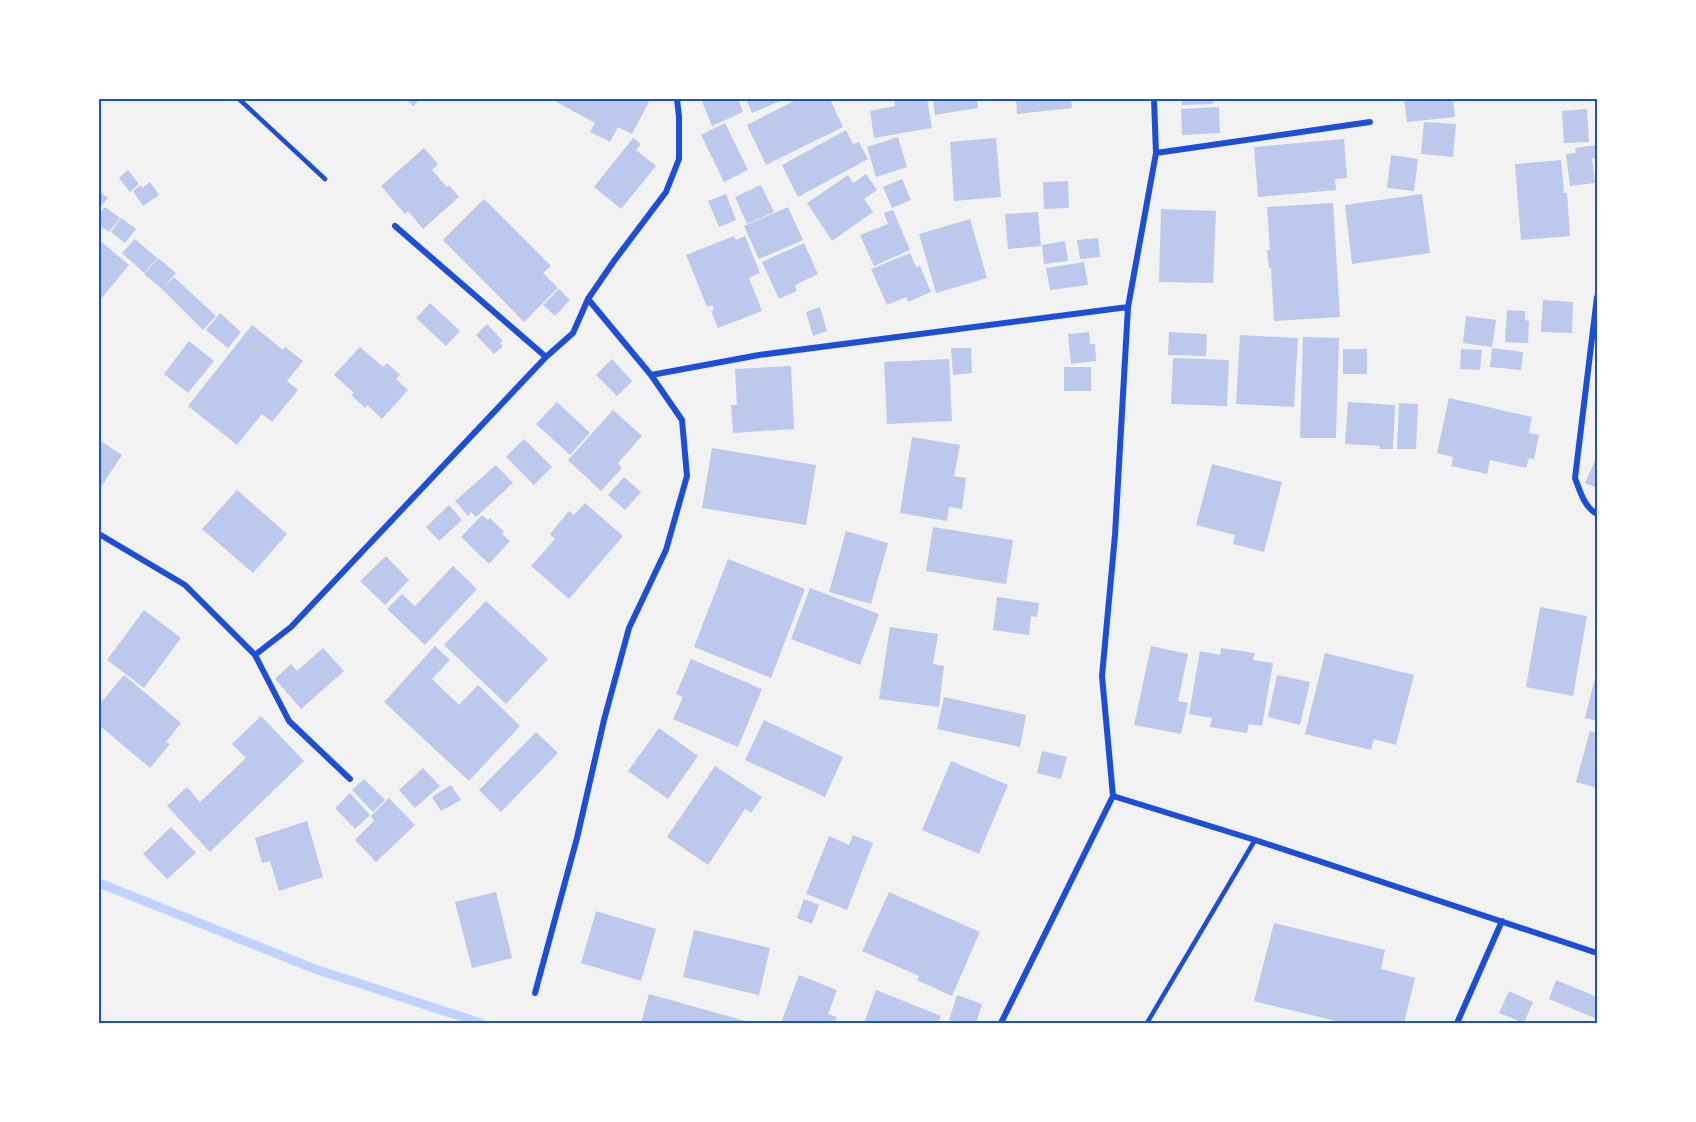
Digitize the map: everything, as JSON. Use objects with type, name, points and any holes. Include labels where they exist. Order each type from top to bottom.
[{"type":"street","points":[[255,655],[291,627],[546,357],[573,333],[588,299],[666,192],[679,159],[677,99]]},
{"type":"street","points":[[1001,1023],[1113,796],[1102,676],[1115,535],[1128,307],[1156,153],[1154,99]]},
{"type":"street","points":[[1156,153],[1370,122]]},
{"type":"street","points":[[395,226],[546,357]]},
{"type":"street","points":[[1597,297],[1575,477],[1581,496],[1597,514]]},
{"type":"street","points":[[535,993],[577,838],[604,720],[629,628],[666,549],[687,476],[682,420],[651,375],[588,299]]},
{"type":"street","points":[[651,375],[759,355],[1128,307]]},
{"type":"street","points":[[99,534],[185,585],[255,655],[289,721],[350,779]]},
{"type":"street","points":[[1113,796],[1255,840],[1597,953]]},
{"type":"street","points":[[1457,1023],[1502,921]]},
{"type":"lane","points":[[239,99],[325,179]]},
{"type":"lane","points":[[1147,1023],[1255,840]]},
{"type":"building","points":[[406,99],[420,99],[413,106]]},
{"type":"building","points":[[551,99],[645,99],[649,102],[632,134],[618,127],[610,142],[590,132],[595,123]]},
{"type":"building","points":[[701,99],[738,99],[743,112],[712,126]]},
{"type":"building","points":[[746,99],[785,99],[752,113]]},
{"type":"building","points":[[798,99],[830,99],[843,127],[766,165],[747,125]]},
{"type":"building","points":[[894,99],[927,99],[932,128],[874,138],[870,111],[895,106]]},
{"type":"building","points":[[933,99],[977,99],[978,108],[935,115]]},
{"type":"building","points":[[1016,99],[1071,99],[1072,108],[1017,114]]},
{"type":"building","points":[[1182,99],[1213,99],[1213,104],[1182,105]]},
{"type":"building","points":[[1404,99],[1453,99],[1455,117],[1407,122]]},
{"type":"building","points":[[1219,107],[1220,133],[1182,135],[1181,109]]},
{"type":"building","points":[[1587,109],[1589,142],[1564,143],[1562,111]]},
{"type":"building","points":[[1424,122],[1456,124],[1453,157],[1421,154]]},
{"type":"building","points":[[725,123],[748,170],[724,182],[701,135]]},
{"type":"building","points":[[846,130],[853,144],[859,142],[868,159],[798,197],[782,165]]},
{"type":"building","points":[[898,137],[907,167],[876,177],[867,147]]},
{"type":"building","points":[[633,138],[641,144],[636,150],[656,166],[621,209],[594,187]]},
{"type":"building","points":[[996,138],[1001,197],[954,201],[950,142]]},
{"type":"building","points":[[1344,139],[1347,178],[1335,179],[1336,190],[1258,197],[1254,147]]},
{"type":"building","points":[[1596,145],[1597,158],[1592,158],[1595,183],[1570,186],[1566,154],[1576,153],[1575,148]]},
{"type":"building","points":[[424,148],[438,164],[432,170],[459,197],[423,229],[408,211],[405,214],[381,186]]},
{"type":"building","points":[[1391,155],[1418,159],[1414,191],[1387,188]]},
{"type":"building","points":[[1561,160],[1564,193],[1567,193],[1570,236],[1521,240],[1515,164]]},
{"type":"building","points":[[128,170],[139,184],[130,192],[119,178]]},
{"type":"building","points":[[866,174],[877,190],[864,199],[873,212],[832,241],[807,203],[848,175],[853,183]]},
{"type":"building","points":[[902,179],[911,200],[892,208],[883,187]]},
{"type":"building","points":[[1068,181],[1069,208],[1044,209],[1043,182]]},
{"type":"building","points":[[150,182],[159,195],[143,206],[133,191]]},
{"type":"building","points":[[761,185],[774,212],[747,224],[735,197]]},
{"type":"building","points":[[99,191],[108,198],[101,206],[99,204]]},
{"type":"building","points":[[726,194],[736,220],[719,227],[708,201]]},
{"type":"building","points":[[1422,194],[1430,253],[1352,264],[1345,205]]},
{"type":"building","points":[[484,199],[551,266],[543,273],[558,288],[524,322],[443,240]]},
{"type":"building","points":[[1333,203],[1340,317],[1274,321],[1271,268],[1269,268],[1267,250],[1270,250],[1267,207]]},
{"type":"building","points":[[105,207],[120,218],[109,232],[99,225],[99,215]]},
{"type":"building","points":[[788,207],[803,240],[759,259],[744,226]]},
{"type":"building","points":[[1161,209],[1216,211],[1213,283],[1159,282]]},
{"type":"building","points":[[893,210],[910,250],[874,266],[860,235],[888,224],[884,213]]},
{"type":"building","points":[[1038,212],[1041,246],[1008,249],[1005,214]]},
{"type":"building","points":[[121,218],[136,229],[125,243],[111,232]]},
{"type":"building","points":[[970,219],[987,278],[936,293],[919,234]]},
{"type":"building","points":[[734,236],[736,240],[745,236],[760,273],[749,278],[762,311],[718,328],[711,311],[714,310],[712,305],[707,307],[686,255]]},
{"type":"building","points":[[1098,238],[1100,257],[1080,259],[1077,240]]},
{"type":"building","points":[[135,239],[157,258],[144,273],[122,253]]},
{"type":"building","points":[[99,240],[129,265],[99,301]]},
{"type":"building","points":[[1065,241],[1068,261],[1044,264],[1042,245]]},
{"type":"building","points":[[804,243],[818,274],[795,285],[797,291],[779,299],[762,262]]},
{"type":"building","points":[[910,253],[916,267],[920,266],[931,292],[908,302],[906,297],[887,305],[871,269]]},
{"type":"building","points":[[158,258],[176,273],[162,289],[144,274]]},
{"type":"building","points":[[1084,262],[1088,285],[1050,290],[1046,268]]},
{"type":"building","points":[[174,277],[216,316],[203,330],[162,289]]},
{"type":"building","points":[[559,289],[570,300],[555,316],[543,305]]},
{"type":"building","points":[[1543,300],[1573,302],[1572,333],[1541,332]]},
{"type":"building","points":[[430,303],[460,331],[446,346],[416,318]]},
{"type":"building","points":[[820,307],[827,331],[813,336],[806,312]]},
{"type":"building","points":[[1507,310],[1525,311],[1525,320],[1529,321],[1528,343],[1505,342]]},
{"type":"building","points":[[220,313],[241,332],[228,348],[206,330]]},
{"type":"building","points":[[1466,316],[1496,320],[1492,347],[1463,343]]},
{"type":"building","points":[[487,324],[503,341],[500,343],[503,346],[494,354],[476,335]]},
{"type":"building","points":[[252,325],[283,350],[285,347],[303,361],[287,381],[298,390],[272,422],[262,414],[237,445],[188,406]]},
{"type":"building","points":[[1089,332],[1090,344],[1095,344],[1096,361],[1071,364],[1068,334]]},
{"type":"building","points":[[1169,332],[1207,334],[1206,356],[1168,355]]},
{"type":"building","points":[[1240,335],[1298,338],[1294,407],[1236,404]]},
{"type":"building","points":[[1303,337],[1339,338],[1336,438],[1300,438]]},
{"type":"building","points":[[189,341],[214,361],[188,393],[164,374]]},
{"type":"building","points":[[360,347],[383,367],[387,363],[400,375],[396,379],[408,390],[382,419],[367,405],[365,408],[351,395],[354,393],[334,375]]},
{"type":"building","points":[[951,348],[971,348],[972,373],[953,375]]},
{"type":"building","points":[[1492,348],[1523,352],[1521,370],[1490,367]]},
{"type":"building","points":[[1343,349],[1367,349],[1367,374],[1343,374]]},
{"type":"building","points":[[1461,349],[1482,350],[1480,370],[1460,369]]},
{"type":"building","points":[[1173,358],[1229,360],[1227,406],[1171,404]]},
{"type":"building","points":[[612,359],[632,381],[617,396],[596,375]]},
{"type":"building","points":[[949,359],[952,421],[887,424],[884,362]]},
{"type":"building","points":[[791,366],[794,429],[733,433],[731,405],[737,405],[735,369]]},
{"type":"building","points":[[1064,367],[1091,367],[1091,391],[1064,391]]},
{"type":"building","points":[[1449,398],[1532,417],[1529,433],[1539,435],[1534,459],[1529,458],[1526,468],[1490,460],[1487,474],[1451,466],[1453,457],[1437,453]]},
{"type":"building","points":[[557,402],[590,433],[570,455],[536,424]]},
{"type":"building","points":[[1348,402],[1395,405],[1393,449],[1345,444]]},
{"type":"building","points":[[1399,403],[1418,404],[1416,449],[1397,449]]},
{"type":"building","points":[[613,410],[642,436],[618,463],[622,468],[601,491],[568,460]]},
{"type":"building","points":[[912,437],[960,445],[954,476],[966,478],[962,509],[949,507],[947,521],[900,513]]},
{"type":"building","points":[[524,439],[552,467],[534,485],[506,457]]},
{"type":"building","points":[[99,440],[122,455],[99,490]]},
{"type":"building","points":[[712,448],[816,465],[806,525],[702,508]]},
{"type":"building","points":[[1597,456],[1597,488],[1585,483]]},
{"type":"building","points":[[1212,464],[1282,482],[1264,552],[1233,544],[1235,535],[1196,525]]},
{"type":"building","points":[[496,465],[513,483],[476,517],[471,512],[468,516],[455,501]]},
{"type":"building","points":[[624,477],[641,492],[625,510],[608,495]]},
{"type":"building","points":[[237,490],[287,534],[253,573],[202,529]]},
{"type":"building","points":[[585,503],[623,536],[569,599],[531,566],[555,539],[550,534],[569,511],[574,515]]},
{"type":"building","points":[[449,505],[462,520],[439,541],[426,527]]},
{"type":"building","points":[[482,515],[488,520],[490,518],[510,541],[489,564],[461,537]]},
{"type":"building","points":[[933,527],[1013,540],[1006,584],[926,571]]},
{"type":"building","points":[[846,531],[888,543],[871,604],[829,592]]},
{"type":"building","points":[[386,556],[409,580],[385,605],[360,581]]},
{"type":"building","points":[[728,559],[805,589],[771,678],[694,647]]},
{"type":"building","points":[[453,566],[477,589],[425,645],[387,609],[402,594],[415,606]]},
{"type":"building","points":[[810,588],[879,614],[860,665],[791,639]]},
{"type":"building","points":[[997,597],[1039,603],[1037,617],[1031,616],[1029,635],[993,630]]},
{"type":"building","points":[[486,601],[548,659],[506,704],[444,645]]},
{"type":"building","points":[[1540,607],[1587,616],[1573,696],[1526,687]]},
{"type":"building","points":[[144,610],[181,638],[144,688],[107,660]]},
{"type":"building","points":[[890,627],[938,634],[933,664],[944,666],[939,707],[879,699]]},
{"type":"building","points":[[435,646],[450,660],[432,679],[459,705],[478,685],[520,726],[469,781],[384,702]]},
{"type":"building","points":[[1151,646],[1188,654],[1178,701],[1188,703],[1181,734],[1134,725]]},
{"type":"building","points":[[323,648],[344,671],[301,709],[275,679],[291,664],[297,671]]},
{"type":"building","points":[[1221,648],[1255,653],[1253,660],[1273,663],[1262,726],[1249,724],[1247,733],[1210,727],[1212,718],[1189,714],[1200,651],[1220,655]]},
{"type":"building","points":[[1325,653],[1414,675],[1396,745],[1374,739],[1371,750],[1305,734]]},
{"type":"building","points":[[691,659],[762,689],[738,747],[673,719],[683,697],[676,694]]},
{"type":"building","points":[[1597,674],[1597,721],[1585,718]]},
{"type":"building","points":[[124,675],[181,723],[166,742],[170,744],[150,768],[99,725],[99,705]]},
{"type":"building","points":[[1277,675],[1310,682],[1300,725],[1268,717]]},
{"type":"building","points":[[944,697],[1026,715],[1020,747],[937,729]]},
{"type":"building","points":[[261,716],[304,761],[210,852],[167,806],[187,787],[200,802],[246,758],[232,744]]},
{"type":"building","points":[[764,720],[843,757],[825,797],[745,760]]},
{"type":"building","points":[[659,728],[698,756],[668,799],[628,771]]},
{"type":"building","points":[[1590,731],[1597,733],[1597,788],[1576,782]]},
{"type":"building","points":[[536,732],[558,753],[501,812],[479,790]]},
{"type":"building","points":[[1042,751],[1067,757],[1061,779],[1037,773]]},
{"type":"building","points":[[951,761],[1008,785],[979,854],[922,830]]},
{"type":"building","points":[[715,766],[762,797],[751,813],[745,809],[708,865],[667,837]]},
{"type":"building","points":[[423,768],[440,786],[415,808],[399,790]]},
{"type":"building","points":[[364,779],[385,800],[373,812],[352,790]]},
{"type":"building","points":[[451,785],[461,800],[441,811],[432,797]]},
{"type":"building","points":[[350,793],[370,815],[355,829],[335,808]]},
{"type":"building","points":[[389,798],[415,825],[376,862],[355,840],[374,821],[371,816]]},
{"type":"building","points":[[307,821],[323,877],[279,891],[270,861],[262,863],[255,838]]},
{"type":"building","points":[[171,827],[196,853],[167,879],[143,854]]},
{"type":"building","points":[[853,835],[873,843],[847,910],[806,894],[829,836],[849,845]]},
{"type":"building","points":[[496,892],[512,958],[472,968],[455,902]]},
{"type":"building","points":[[889,892],[980,932],[952,996],[917,980],[919,976],[862,951]]},
{"type":"building","points":[[804,899],[819,905],[812,924],[797,918]]},
{"type":"building","points":[[596,911],[656,929],[641,981],[581,963]]},
{"type":"building","points":[[1274,923],[1385,950],[1381,969],[1415,978],[1404,1023],[1344,1023],[1254,1001]]},
{"type":"building","points":[[694,930],[770,948],[759,995],[683,977]]},
{"type":"building","points":[[799,975],[837,990],[828,1014],[837,1017],[834,1023],[781,1023]]},
{"type":"building","points":[[1556,980],[1597,997],[1597,1019],[1549,999]]},
{"type":"building","points":[[876,990],[941,1016],[938,1023],[864,1023]]},
{"type":"building","points":[[1509,991],[1533,1002],[1524,1023],[1499,1013]]},
{"type":"building","points":[[649,994],[749,1022],[749,1023],[641,1023]]},
{"type":"building","points":[[957,995],[982,1004],[976,1023],[949,1020]]},
{"type":"waterway","points":[[99,883],[315,969],[481,1023]]}]
